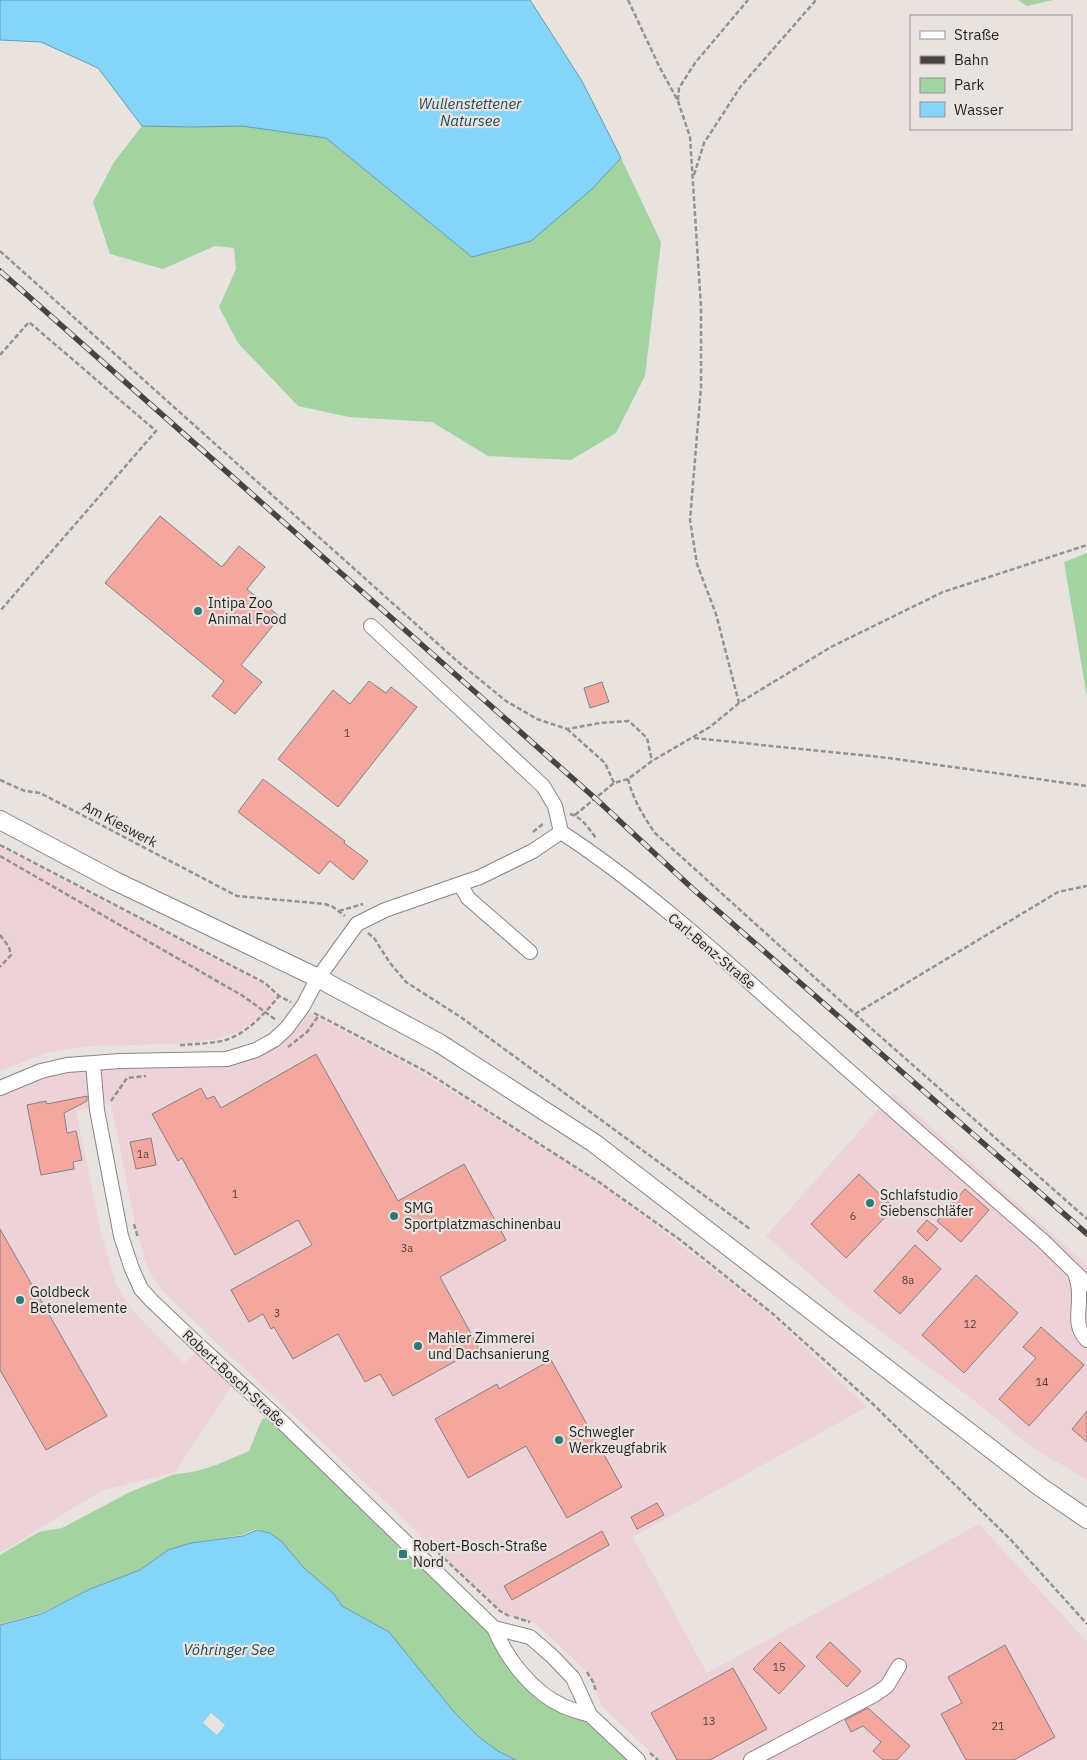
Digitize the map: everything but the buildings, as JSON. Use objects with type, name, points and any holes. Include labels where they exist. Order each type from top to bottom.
[{"type":"main road","points":[[0,820],[115,881],[318,978],[439,1042],[594,1143],[1039,1486],[1087,1519]]},
{"type":"street","points":[[0,1088],[41,1071],[67,1066],[92,1063],[227,1059],[256,1050],[274,1040],[287,1028],[303,1006],[318,978],[357,924],[385,910],[480,877],[533,850],[561,832],[555,806],[543,786],[371,626]]},
{"type":"street","name":"Carl-Benz-Straße","points":[[561,832],[632,883],[722,958],[1043,1241],[1087,1284]]},
{"type":"street","points":[[460,884],[468,898],[530,952]]},
{"type":"street","name":"Robert-Bosch-Straße","points":[[92,1063],[96,1102],[121,1236],[141,1289],[276,1416],[494,1628],[501,1645],[510,1659],[528,1679],[552,1700],[565,1707],[590,1715]]},
{"type":"street","points":[[1075,1272],[1079,1290],[1078,1327],[1087,1340]]},
{"type":"street","name":"Robert-Bosch-Straße","points":[[494,1628],[530,1637],[552,1656],[573,1678],[590,1715],[638,1760]]},
{"type":"street","points":[[752,1760],[874,1695],[887,1686],[899,1666]]},
{"type":"path","points":[[628,0],[678,101],[690,138],[702,307],[701,386],[690,520],[697,564],[716,614],[738,703]]},
{"type":"path","points":[[678,101],[679,88],[695,63],[748,0]]},
{"type":"path","points":[[693,178],[704,143],[741,86],[816,0]]},
{"type":"path","points":[[0,251],[457,661],[506,701],[537,719],[567,729],[605,763],[614,783]]},
{"type":"path","points":[[0,356],[29,322],[156,431],[0,611]]},
{"type":"path","points":[[527,838],[547,820],[557,815],[565,813],[574,816],[614,783],[628,779],[652,761],[710,727],[738,703],[831,647],[943,592],[1087,545]]},
{"type":"path","points":[[567,729],[600,723],[629,722],[647,738],[652,761]]},
{"type":"path","points":[[692,737],[890,758],[1087,786]]},
{"type":"path","points":[[628,779],[632,794],[655,833],[855,1014],[1087,1219]]},
{"type":"path","name":"Am Kieswerk","points":[[0,780],[25,791],[40,793],[237,896],[324,904],[339,911],[374,938],[390,963],[406,982],[462,1018],[750,1229]]},
{"type":"path","points":[[0,845],[265,984],[279,996],[303,1006],[425,1071],[599,1182],[686,1245],[773,1314],[872,1403],[1012,1540],[1087,1624]]},
{"type":"path","points":[[0,856],[243,996],[287,1028]]},
{"type":"path","points":[[855,1014],[1058,892],[1087,886]]},
{"type":"path","points":[[339,911],[370,902]]},
{"type":"path","points":[[0,935],[9,947],[11,955],[0,967]]},
{"type":"path","points":[[173,1045],[218,1042],[242,1033],[266,1012],[279,996]]},
{"type":"path","points":[[284,1050],[307,1032],[319,1015]]},
{"type":"path","points":[[111,1109],[111,1099],[127,1078],[154,1075]]},
{"type":"path","points":[[133,1218],[140,1246]]},
{"type":"path","points":[[433,1548],[500,1611],[508,1616],[524,1619],[535,1624]]},
{"type":"path","points":[[586,1672],[593,1682],[597,1698]]},
{"type":"path","points":[[649,1752],[658,1760]]},
{"type":"shaded area","points":[[0,847],[263,984],[276,997],[266,1011],[242,1030],[218,1039],[174,1044],[87,1046],[46,1053],[0,1071]]},
{"type":"shaded area","points":[[304,1010],[424,1074],[599,1183],[771,1315],[867,1407],[633,1537],[707,1673],[979,1524],[1087,1642],[1087,1760],[659,1760],[603,1707],[598,1698],[594,1682],[586,1671],[535,1623],[508,1616],[501,1611],[220,1346],[164,1292],[154,1280],[147,1267],[136,1228],[111,1103],[97,1101],[93,1064],[257,1051]]},
{"type":"shaded area","points":[[92,1063],[96,1106],[76,1111],[102,1236],[115,1281],[133,1311],[185,1364],[200,1348],[235,1381],[175,1472],[101,1491],[0,1553],[0,1089]]},
{"type":"shaded area","points":[[893,1093],[1087,1265],[1087,1480],[1030,1446],[967,1395],[846,1306],[766,1236]]},
{"type":"green space","points":[[1018,0],[1053,0],[1027,6]]},
{"type":"green space","points":[[142,126],[242,126],[326,138],[472,257],[592,189],[621,158],[661,242],[645,376],[616,433],[571,460],[488,456],[432,422],[349,417],[298,406],[238,343],[219,307],[236,269],[234,248],[215,246],[163,269],[110,254],[93,202],[114,162]]},
{"type":"green space","points":[[1087,553],[1087,697],[1064,562]]},
{"type":"green space","points":[[276,1416],[451,1586],[528,1680],[590,1715],[637,1760],[516,1760],[498,1751],[479,1737],[454,1712],[389,1632],[342,1606],[334,1594],[304,1568],[282,1542],[270,1533],[256,1529],[242,1535],[190,1543],[168,1550],[139,1570],[89,1589],[41,1613],[0,1624],[0,1555],[39,1532],[62,1528],[130,1492],[172,1475],[197,1471],[216,1465],[249,1451],[262,1419]]},
{"type":"water","name":"Wullenstettener Natursee","points":[[0,0],[530,0],[582,81],[621,158],[592,189],[531,241],[472,257],[326,138],[242,126],[142,126],[98,68],[41,42],[0,40]]},
{"type":"water","name":"Vöhringer See","points":[[257,1530],[270,1533],[282,1542],[304,1568],[334,1594],[342,1606],[389,1632],[454,1712],[479,1737],[498,1751],[516,1760],[0,1760],[0,1625],[41,1614],[90,1589],[140,1570],[168,1550],[191,1543],[243,1536]]},
{"type":"pier","points":[[211,1713],[225,1725],[217,1735],[203,1723]]},
{"type":"railway","points":[[0,271],[596,799],[693,889],[1087,1234]]},
{"type":"place","name":"Intipa Zoo Animal Food","points":[[198,611]]},
{"type":"place","name":"Schlafstudio Siebenschläfer","points":[[870,1203]]},
{"type":"place","name":"SMG Sportplatzmaschinenbau","points":[[394,1216]]},
{"type":"place","name":"Goldbeck Betonelemente","points":[[20,1300]]},
{"type":"place","name":"Mahler Zimmerei und Dachsanierung","points":[[418,1346]]},
{"type":"place","name":"Schwegler Werkzeugfabrik","points":[[559,1440]]},
{"type":"place","name":"Robert-Bosch-Straße Nord","points":[[403,1554]]}]
